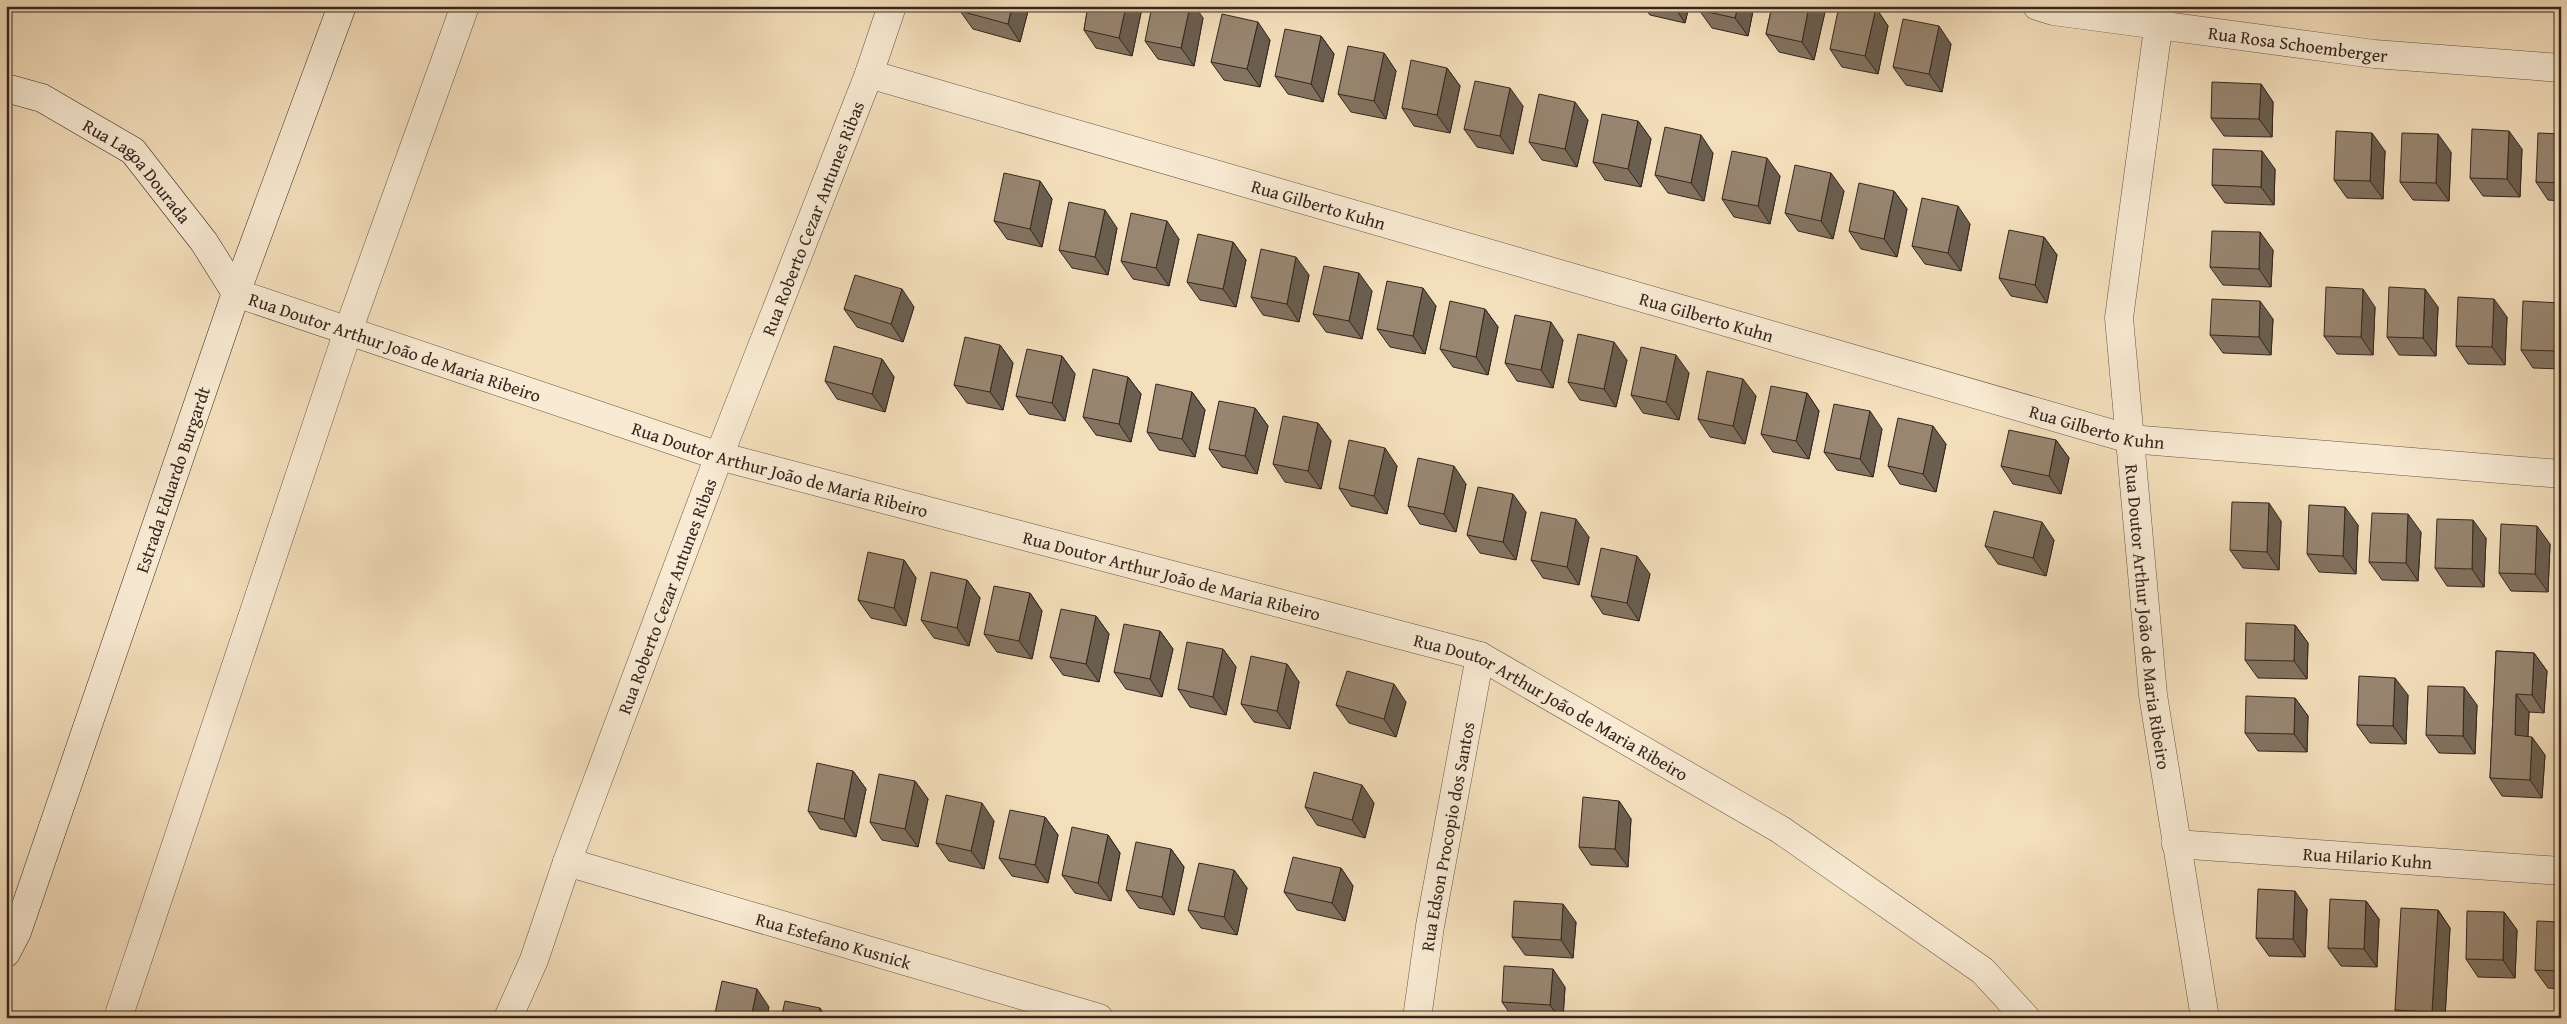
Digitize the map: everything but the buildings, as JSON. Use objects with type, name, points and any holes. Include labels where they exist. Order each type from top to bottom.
[{"type":"street","name":"Estrada Eduardo Burgardt","points":[[6,953],[17,932],[236,293],[342,6]]},
{"type":"street","points":[[118,1018],[348,331],[465,6]]},
{"type":"street","name":"Rua Roberto Cezar Antunes Ribas","points":[[508,1018],[534,960],[567,862],[719,456],[869,74],[892,6]]},
{"type":"street","name":"Rua Rosa Schoemberger","points":[[2037,6],[2053,11],[2160,16],[2374,54],[2561,68]]},
{"type":"street","name":"Rua Doutor Arthur João de Maria Ribeiro","points":[[2160,16],[2119,318],[2153,696],[2205,1018]]},
{"type":"street","name":"Rua Gilberto Kuhn","points":[[869,74],[2130,439],[2561,474]]},
{"type":"street","name":"Rua Lagoa Dourada","points":[[6,88],[42,98],[133,151],[204,242],[236,293]]},
{"type":"street","name":"Rua Doutor Arthur João de Maria Ribeiro","points":[[236,293],[719,456],[1480,656],[1781,830],[1983,971],[2026,1018]]},
{"type":"street","name":"Rua Edson Procopio dos Santos","points":[[1417,1018],[1430,926],[1480,656]]},
{"type":"street","name":"Rua Hilario Kuhn","points":[[2176,844],[2561,871]]},
{"type":"street","name":"Rua Estefano Kusnick","points":[[567,862],[1099,1018]]}]
